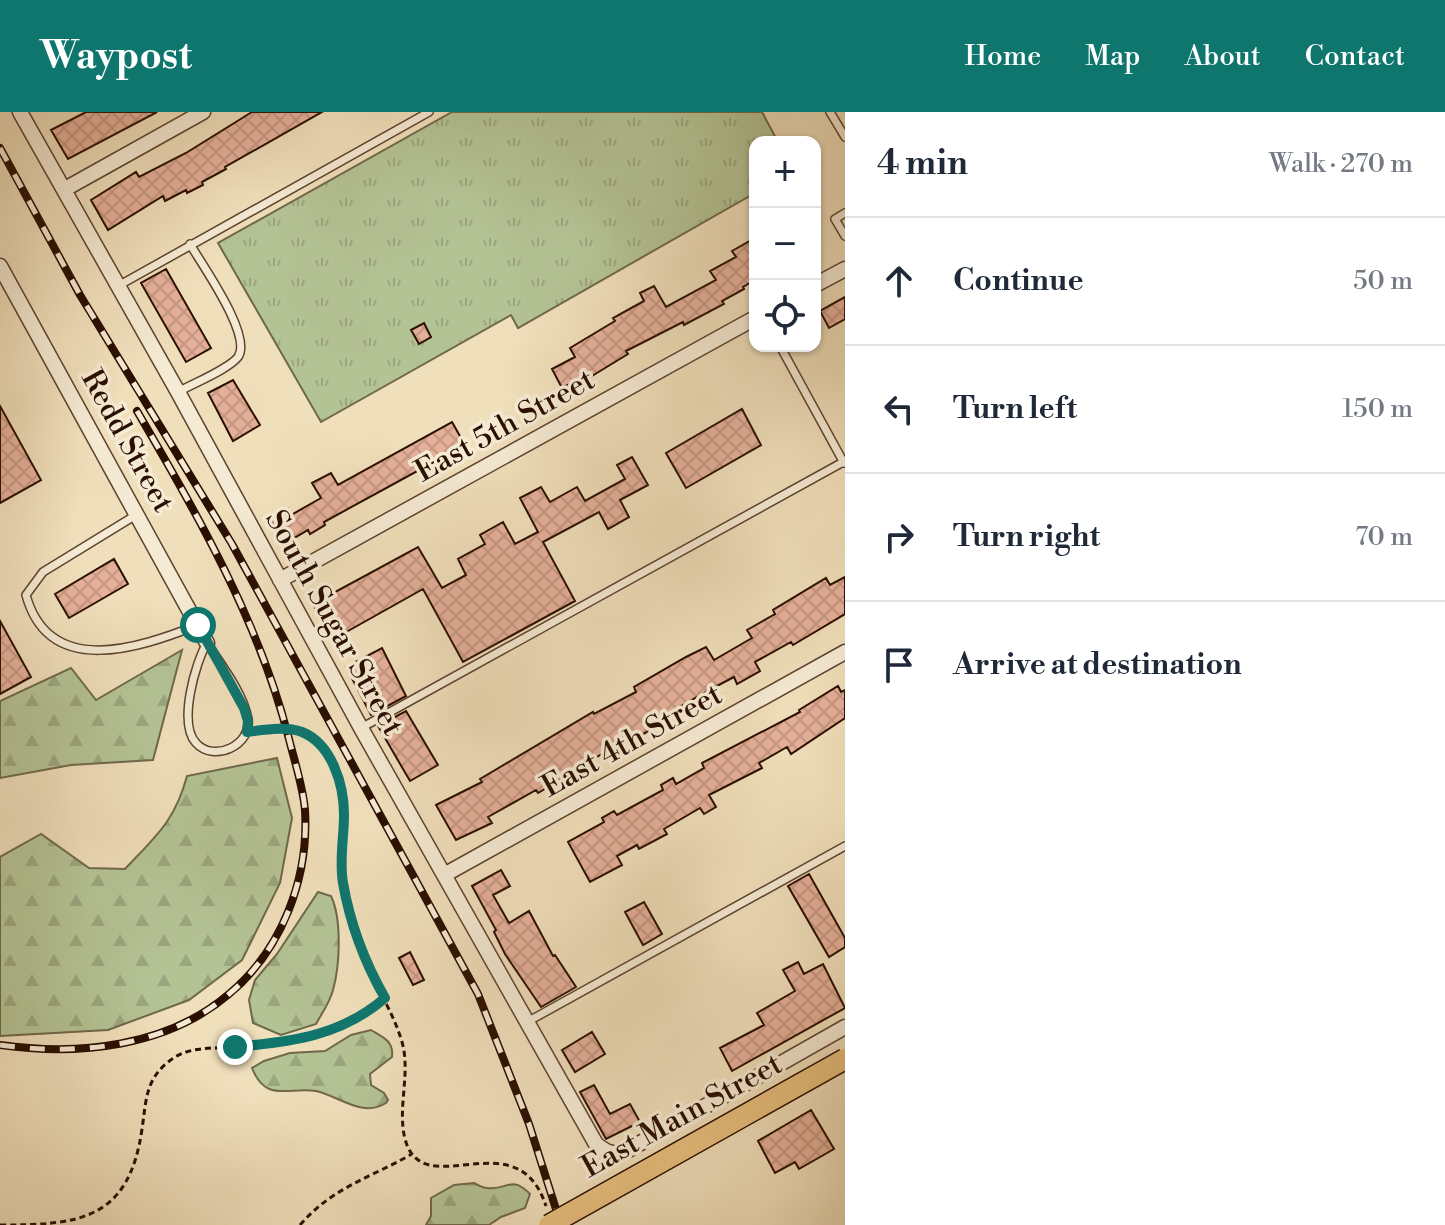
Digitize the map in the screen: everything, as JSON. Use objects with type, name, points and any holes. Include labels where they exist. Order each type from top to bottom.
[{"type":"main road","name":"East Main Street","points":[[549,1220],[845,1059]]},
{"type":"street","name":"South Sugar Street","points":[[20,112],[178,392],[361,728],[596,1144],[609,1153]]},
{"type":"street","points":[[65,189],[203,112]]},
{"type":"street","name":"Redd Street","points":[[0,266],[207,643]]},
{"type":"street","points":[[821,282],[845,269]]},
{"type":"street","name":"East 5th Street","points":[[280,580],[749,321]]},
{"type":"street","name":"East 4th Street","points":[[444,875],[845,652]]},
{"type":"street","name":"East Main Street","points":[[609,1153],[619,1154],[628,1150],[845,1027]]},
{"type":"lane","points":[[118,286],[429,112]]},
{"type":"lane","points":[[830,112],[845,137]]},
{"type":"lane","points":[[845,213],[835,219],[845,236]]},
{"type":"lane","points":[[178,392],[238,358],[241,347],[241,335],[231,314],[190,244]]},
{"type":"lane","points":[[361,728],[844,463],[783,352]]},
{"type":"lane","points":[[138,514],[43,572],[26,595],[32,617],[57,643],[78,650],[107,651],[198,625]]},
{"type":"lane","points":[[207,643],[244,708],[248,721],[247,732],[238,744],[221,751],[208,750],[197,744],[189,731],[191,691],[207,643]]},
{"type":"lane","points":[[527,1022],[845,846]]},
{"type":"path","points":[[247,732],[274,729],[300,731],[317,740],[331,759],[344,811],[342,880],[363,953],[404,1046],[406,1077],[402,1109],[405,1139],[412,1154],[424,1163],[441,1167],[497,1163],[518,1168],[533,1179],[542,1192],[549,1220]]},
{"type":"path","points":[[0,1225],[53,1225],[77,1220],[98,1212],[113,1199],[135,1159],[142,1132],[145,1099],[152,1078],[167,1062],[184,1052],[204,1048],[276,1043],[310,1036],[366,1014],[385,998]]},
{"type":"path","points":[[300,1225],[332,1194],[412,1154]]},
{"type":"green space","points":[[452,112],[762,112],[775,136],[749,136],[749,196],[518,328],[511,315],[321,422],[218,243]]},
{"type":"green space","points":[[182,650],[153,760],[71,765],[0,778],[0,701],[71,668],[96,700]]},
{"type":"green space","points":[[277,758],[292,818],[280,883],[242,960],[189,1000],[108,1030],[0,1036],[0,857],[41,834],[89,868],[125,869],[170,816],[187,776]]},
{"type":"green space","points":[[318,892],[331,896],[337,917],[338,955],[333,990],[316,1024],[281,1035],[253,1023],[249,1000],[255,980],[277,954]]},
{"type":"green space","points":[[371,1030],[387,1040],[392,1052],[392,1057],[370,1074],[371,1085],[384,1093],[388,1100],[377,1107],[359,1107],[316,1091],[272,1090],[264,1086],[252,1068],[290,1053],[325,1051],[351,1035]]},
{"type":"green space","points":[[474,1183],[483,1188],[513,1184],[530,1194],[525,1208],[489,1225],[426,1225],[431,1216],[431,1198],[454,1185]]},
{"type":"building","points":[[86,112],[157,112],[68,159],[51,130]]},
{"type":"building","points":[[252,112],[322,112],[225,167],[202,182],[203,185],[165,201],[163,196],[108,230],[91,200],[136,172],[139,177],[186,153]]},
{"type":"building","points":[[749,241],[749,284],[744,289],[722,301],[724,304],[626,351],[628,354],[587,379],[585,376],[562,388],[552,369],[575,357],[570,348],[644,301],[640,293],[654,286],[666,307],[716,280],[710,271],[736,257],[732,251]]},
{"type":"building","points":[[166,269],[211,348],[186,362],[141,283]]},
{"type":"building","points":[[845,297],[845,319],[829,328],[821,310]]},
{"type":"building","points":[[424,323],[431,337],[419,344],[411,330]]},
{"type":"building","points":[[233,380],[260,425],[233,441],[208,393]]},
{"type":"building","points":[[0,406],[41,480],[0,503]]},
{"type":"building","points":[[742,409],[761,445],[686,488],[666,453]]},
{"type":"building","points":[[452,422],[465,445],[324,522],[325,525],[310,534],[308,530],[284,544],[270,519],[288,509],[291,515],[321,498],[312,483],[331,473],[338,485]]},
{"type":"building","points":[[632,457],[648,485],[620,500],[629,517],[608,529],[599,512],[543,542],[575,601],[463,662],[423,589],[332,640],[313,604],[418,547],[442,588],[466,575],[458,559],[485,544],[480,535],[503,522],[515,544],[538,532],[520,498],[541,487],[550,502],[577,487],[585,501],[625,479],[617,465]]},
{"type":"building","points":[[114,559],[128,584],[69,618],[55,594]]},
{"type":"building","points":[[845,577],[845,614],[793,645],[791,642],[755,662],[760,671],[737,684],[734,677],[713,688],[648,725],[651,730],[618,744],[538,793],[536,790],[488,817],[492,823],[456,840],[436,805],[482,782],[480,779],[593,712],[636,692],[634,687],[686,657],[706,647],[714,660],[752,638],[747,630],[775,614],[773,610],[826,578],[830,585]]},
{"type":"building","points":[[0,621],[31,677],[0,694]]},
{"type":"building","points":[[382,648],[406,696],[371,715],[346,667]]},
{"type":"building","points":[[838,686],[841,692],[845,690],[845,718],[791,754],[787,747],[759,763],[762,768],[709,795],[716,807],[704,814],[700,808],[664,829],[667,834],[639,849],[637,845],[617,856],[622,865],[590,882],[568,842],[604,822],[602,818],[614,811],[617,815],[663,790],[661,785],[673,778],[676,784],[704,768],[702,763],[800,712]]},
{"type":"building","points":[[406,711],[438,765],[410,781],[378,726]]},
{"type":"building","points":[[501,870],[510,886],[493,895],[509,923],[529,911],[553,956],[576,987],[541,1007],[505,954],[472,886]]},
{"type":"building","points":[[809,874],[845,938],[845,947],[829,957],[788,886]]},
{"type":"building","points":[[644,902],[662,934],[643,945],[625,912]]},
{"type":"building","points":[[410,952],[424,980],[413,985],[399,958]]},
{"type":"building","points":[[798,962],[804,974],[823,964],[845,1008],[732,1071],[720,1048],[764,1025],[757,1013],[795,991],[783,970]]},
{"type":"building","points":[[592,1032],[605,1054],[575,1072],[562,1050]]},
{"type":"building","points":[[594,1085],[610,1114],[630,1104],[640,1122],[606,1139],[580,1092]]},
{"type":"building","points":[[811,1110],[834,1149],[799,1169],[795,1162],[775,1173],[758,1141]]},
{"type":"railway","points":[[0,148],[80,295],[232,544],[478,994],[529,1124],[561,1225]]},
{"type":"railway","points":[[0,1045],[60,1049],[121,1044],[178,1026],[205,1012],[248,976],[264,956],[288,911],[297,886],[305,836],[305,810],[276,695],[225,570],[137,411]]},
{"type":"route","points":[[198,625],[236,690],[248,721],[247,732],[274,729],[300,731],[317,740],[331,759],[344,811],[342,880],[363,953],[385,998],[366,1014],[342,1026],[276,1043],[235,1047]]}]
